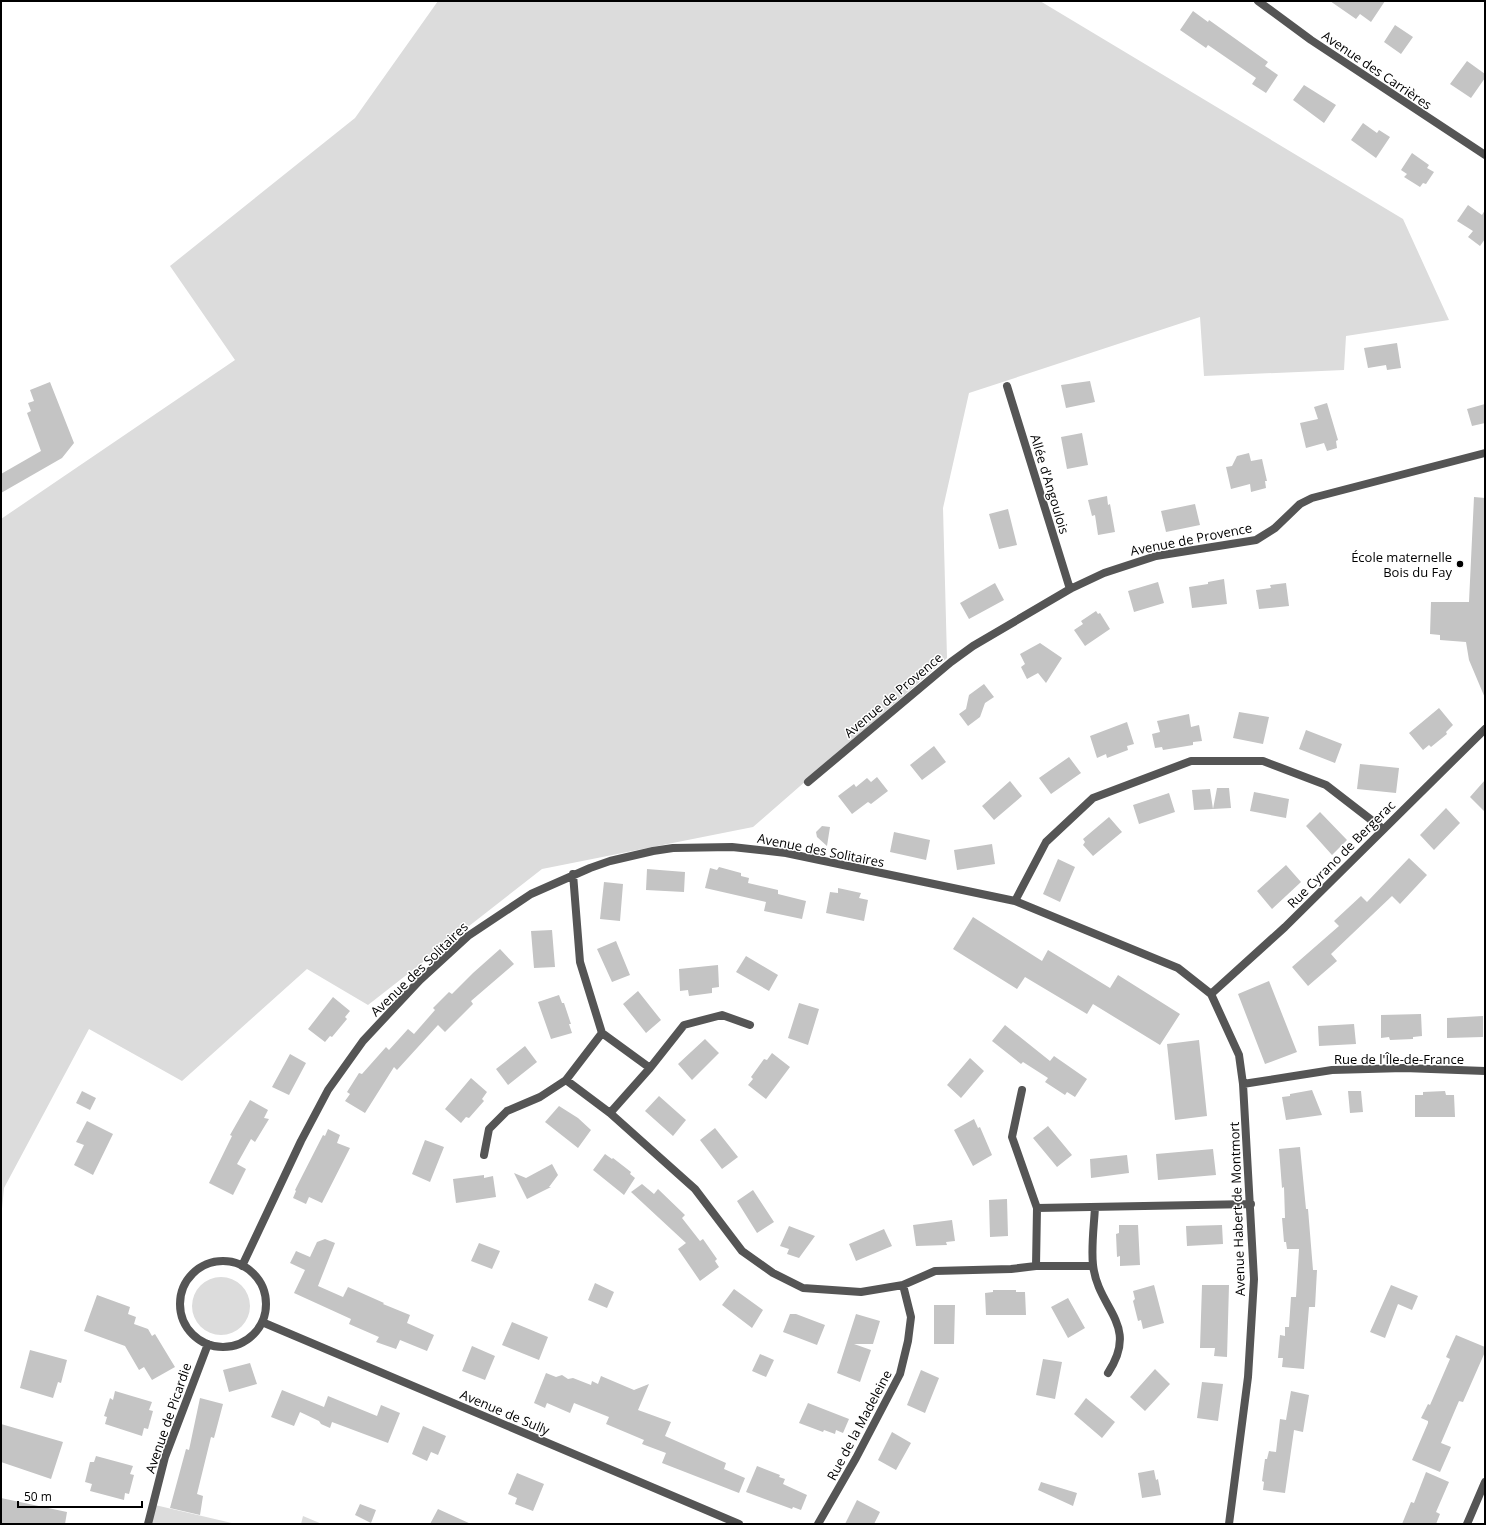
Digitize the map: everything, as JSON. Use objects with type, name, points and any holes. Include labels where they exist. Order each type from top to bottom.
[{"type":"street","name":"Avenue des Carrières","points":[[1258,1],[1311,40],[1485,156]]},
{"type":"street","name":"Allée d'Angoulois","points":[[1007,386],[1070,589]]},
{"type":"street","name":"Avenue de Provence","points":[[808,782],[951,662],[973,646],[1070,589],[1104,572],[1156,556],[1256,540],[1275,528],[1300,504],[1326,493],[1485,453]]},
{"type":"street","name":"Rue Cyrano de Bergerac","points":[[1211,994],[1285,926],[1485,729]]},
{"type":"street","points":[[1015,901],[1046,842],[1093,798],[1191,761],[1263,761],[1326,785],[1383,829]]},
{"type":"street","name":"Avenue des Solitaires","points":[[242,1266],[325,1096],[363,1041],[420,980],[468,936],[531,894],[573,874],[610,861],[653,851],[688,848],[732,847],[786,853],[1015,901],[1178,968],[1211,994]]},
{"type":"street","points":[[573,874],[580,962],[602,1033],[650,1068]]},
{"type":"street","name":"Avenue Habert de Montmort","points":[[1211,994],[1239,1055],[1243,1084],[1251,1204],[1254,1279],[1248,1377],[1229,1524]]},
{"type":"street","points":[[610,1113],[650,1068],[684,1025],[722,1015],[750,1025]]},
{"type":"street","points":[[484,1155],[489,1129],[507,1111],[540,1097],[566,1080],[602,1033]]},
{"type":"street","name":"Rue de l'Île-de-France","points":[[1243,1084],[1332,1070],[1404,1068],[1485,1072]]},
{"type":"street","points":[[566,1080],[610,1113],[695,1189],[742,1251],[773,1273],[803,1288],[861,1292],[890,1289],[935,1271],[1011,1269],[1036,1266],[1093,1266]]},
{"type":"street","points":[[1022,1090],[1012,1137],[1037,1208],[1036,1266]]},
{"type":"street","points":[[1037,1208],[1251,1204]]},
{"type":"street","points":[[1095,1207],[1093,1266],[1103,1297],[1117,1320],[1121,1340],[1117,1360],[1108,1373]]},
{"type":"street","points":[[230,1262],[242,1266],[253,1273],[261,1284],[265,1296],[265,1310],[262,1322],[254,1333],[244,1341],[233,1346],[220,1347],[208,1344],[196,1338],[182,1317],[180,1304],[182,1292],[188,1280],[196,1271],[206,1264],[230,1262]]},
{"type":"street","name":"Rue de la Madeleine","points":[[818,1524],[856,1458],[900,1374],[908,1341],[911,1317],[903,1285]]},
{"type":"street","name":"Avenue de Sully","points":[[262,1322],[739,1524]]},
{"type":"street","name":"Avenue de Picardie","points":[[148,1524],[165,1457],[208,1344]]},
{"type":"street","points":[[1467,1524],[1485,1482]]},
{"type":"shaded area","points":[[438,1],[1040,1],[1403,219],[1449,320],[1346,336],[1344,370],[1204,376],[1200,317],[969,393],[943,508],[947,658],[753,827],[542,869],[368,1005],[307,969],[182,1081],[89,1029],[4,1188],[1,1219],[1,519],[235,360],[170,266],[355,118]]},
{"type":"shaded area","points":[[215,1277],[227,1277],[242,1285],[250,1300],[250,1312],[242,1327],[227,1335],[215,1335],[200,1327],[192,1312],[192,1300],[200,1285]]},
{"type":"shaded area","points":[[155,1505],[236,1524],[151,1524]]},
{"type":"shaded area","points":[[303,1516],[322,1524],[301,1524]]},
{"type":"building","points":[[1330,1],[1385,1],[1371,22],[1360,14],[1356,19]]},
{"type":"building","points":[[1193,11],[1208,22],[1209,20],[1268,62],[1265,66],[1278,75],[1266,93],[1252,84],[1256,78],[1208,45],[1206,48],[1180,30]]},
{"type":"building","points":[[1395,25],[1413,37],[1401,54],[1384,42]]},
{"type":"building","points":[[1467,61],[1485,74],[1485,78],[1471,98],[1450,84]]},
{"type":"building","points":[[1304,85],[1336,105],[1324,123],[1293,100]]},
{"type":"building","points":[[1363,123],[1377,133],[1379,130],[1390,137],[1376,158],[1351,140]]},
{"type":"building","points":[[1412,153],[1429,165],[1427,168],[1434,172],[1426,184],[1423,183],[1420,187],[1404,177],[1407,174],[1401,170]]},
{"type":"building","points":[[1468,205],[1482,215],[1485,210],[1485,239],[1480,246],[1468,237],[1473,231],[1457,221]]},
{"type":"building","points":[[1397,343],[1401,368],[1387,370],[1386,365],[1368,368],[1364,348]]},
{"type":"building","points":[[1090,381],[1095,402],[1066,408],[1061,385]]},
{"type":"building","points":[[50,382],[74,443],[62,458],[1,493],[1,474],[41,451],[27,413],[31,411],[28,403],[34,401],[30,390]]},
{"type":"building","points":[[1327,403],[1338,440],[1336,441],[1337,448],[1327,451],[1324,443],[1306,448],[1300,423],[1318,419],[1314,407]]},
{"type":"building","points":[[1485,404],[1485,423],[1472,426],[1467,409]]},
{"type":"building","points":[[1082,433],[1088,465],[1067,469],[1061,437]]},
{"type":"building","points":[[1249,453],[1251,461],[1262,459],[1267,481],[1265,481],[1266,488],[1251,492],[1250,484],[1231,489],[1226,467],[1232,466],[1237,456]]},
{"type":"building","points":[[1107,496],[1115,532],[1098,535],[1095,515],[1092,516],[1088,500]]},
{"type":"building","points":[[1474,497],[1485,498],[1485,698],[1469,660],[1466,642],[1440,640],[1440,635],[1430,634],[1431,602],[1469,602]]},
{"type":"building","points":[[1195,504],[1200,525],[1166,532],[1161,511]]},
{"type":"building","points":[[1008,509],[1017,545],[999,549],[989,514]]},
{"type":"building","points":[[1224,579],[1227,604],[1192,608],[1189,587],[1208,584],[1208,582]]},
{"type":"building","points":[[1158,582],[1164,603],[1134,612],[1128,591]]},
{"type":"building","points":[[995,583],[1004,600],[969,619],[960,603]]},
{"type":"building","points":[[1286,583],[1289,606],[1259,609],[1256,590],[1271,588],[1270,585]]},
{"type":"building","points":[[1096,611],[1098,614],[1100,613],[1110,629],[1085,646],[1074,630],[1083,624],[1081,621]]},
{"type":"building","points":[[1040,643],[1062,658],[1046,683],[1038,673],[1027,679],[1021,667],[1025,664],[1020,654]]},
{"type":"building","points":[[984,684],[994,697],[985,703],[980,717],[968,726],[959,714],[966,709],[969,695]]},
{"type":"building","points":[[1439,708],[1453,725],[1446,732],[1447,734],[1431,747],[1429,745],[1423,750],[1409,733]]},
{"type":"building","points":[[1239,712],[1269,717],[1263,744],[1233,738]]},
{"type":"building","points":[[1189,714],[1191,727],[1199,725],[1202,741],[1193,742],[1193,745],[1163,750],[1162,747],[1155,748],[1152,734],[1160,732],[1157,721]]},
{"type":"building","points":[[1127,722],[1134,744],[1127,746],[1128,750],[1107,758],[1106,754],[1097,758],[1090,736]]},
{"type":"building","points":[[1306,730],[1342,744],[1335,763],[1299,749]]},
{"type":"building","points":[[934,746],[946,762],[922,780],[910,765]]},
{"type":"building","points":[[1069,757],[1081,773],[1051,794],[1039,778]]},
{"type":"building","points":[[1360,764],[1399,768],[1396,793],[1357,789]]},
{"type":"building","points":[[877,777],[888,791],[871,804],[868,802],[852,814],[838,796],[854,784],[856,787],[867,778],[871,782]]},
{"type":"building","points":[[1485,780],[1485,812],[1470,797]]},
{"type":"building","points":[[1010,781],[1022,796],[994,820],[982,806]]},
{"type":"building","points":[[1217,788],[1229,788],[1231,808],[1213,809]]},
{"type":"building","points":[[1210,789],[1213,809],[1194,810],[1192,790]]},
{"type":"building","points":[[1254,792],[1289,799],[1286,818],[1250,811]]},
{"type":"building","points":[[1169,793],[1175,812],[1139,824],[1133,805]]},
{"type":"building","points":[[1446,808],[1460,823],[1434,850],[1420,835]]},
{"type":"building","points":[[1320,812],[1347,840],[1332,855],[1306,826]]},
{"type":"building","points":[[1109,817],[1122,832],[1093,856],[1083,845],[1085,842],[1083,839]]},
{"type":"building","points":[[822,826],[830,827],[827,846],[817,837],[816,832]]},
{"type":"building","points":[[894,832],[930,840],[926,860],[890,852]]},
{"type":"building","points":[[992,844],[995,864],[957,870],[954,850]]},
{"type":"building","points":[[1409,858],[1427,875],[1400,904],[1392,896],[1331,954],[1337,961],[1308,986],[1292,967],[1339,926],[1334,921],[1361,896],[1367,902]]},
{"type":"building","points":[[1058,859],[1075,867],[1060,902],[1043,894]]},
{"type":"building","points":[[1286,865],[1301,882],[1272,909],[1257,891]]},
{"type":"building","points":[[719,867],[741,873],[741,876],[749,878],[748,883],[778,890],[778,894],[806,901],[802,919],[764,911],[766,902],[705,888],[710,868],[717,870]]},
{"type":"building","points":[[647,869],[685,872],[684,892],[646,890]]},
{"type":"building","points":[[604,882],[623,884],[620,921],[600,919]]},
{"type":"building","points":[[838,888],[861,893],[859,898],[868,900],[864,921],[826,913],[830,892],[838,893]]},
{"type":"building","points":[[973,917],[1042,961],[1048,950],[1110,988],[1118,975],[1180,1014],[1160,1045],[1093,1004],[1087,1014],[1025,977],[1017,989],[953,949]]},
{"type":"building","points":[[552,930],[555,967],[534,968],[531,931]]},
{"type":"building","points":[[616,941],[630,975],[612,982],[597,949]]},
{"type":"building","points":[[500,949],[514,964],[471,1001],[473,1004],[445,1032],[438,1025],[397,1070],[394,1067],[365,1113],[345,1101],[350,1094],[347,1092],[359,1073],[362,1074],[386,1047],[389,1050],[408,1029],[414,1034],[435,1010],[433,1008],[449,992],[452,994]]},
{"type":"building","points":[[746,956],[778,975],[769,991],[736,972]]},
{"type":"building","points":[[718,965],[719,987],[712,988],[712,993],[689,996],[688,990],[680,991],[679,969]]},
{"type":"building","points":[[1269,981],[1297,1052],[1265,1064],[1238,994]]},
{"type":"building","points":[[638,991],[661,1020],[646,1033],[623,1004]]},
{"type":"building","points":[[559,995],[562,1003],[564,1003],[571,1024],[569,1024],[572,1033],[551,1039],[538,1002]]},
{"type":"building","points":[[333,997],[350,1011],[345,1017],[347,1019],[332,1037],[330,1036],[325,1042],[308,1029]]},
{"type":"building","points":[[799,1003],[819,1009],[808,1045],[788,1038]]},
{"type":"building","points":[[1421,1014],[1422,1036],[1413,1037],[1413,1039],[1390,1040],[1389,1037],[1381,1038],[1381,1015]]},
{"type":"building","points":[[1483,1016],[1483,1037],[1447,1038],[1447,1018]]},
{"type":"building","points":[[1354,1024],[1356,1044],[1319,1046],[1318,1026]]},
{"type":"building","points":[[1005,1025],[1050,1061],[1054,1056],[1087,1079],[1075,1097],[1067,1092],[1065,1095],[1045,1082],[1048,1078],[1023,1062],[1021,1064],[992,1041]]},
{"type":"building","points":[[705,1039],[719,1053],[692,1080],[678,1064]]},
{"type":"building","points":[[1199,1040],[1207,1116],[1175,1120],[1167,1044]]},
{"type":"building","points":[[525,1046],[537,1062],[508,1085],[496,1069]]},
{"type":"building","points":[[772,1053],[790,1067],[766,1099],[748,1085],[753,1079],[751,1077],[764,1059],[767,1060]]},
{"type":"building","points":[[290,1054],[306,1063],[289,1095],[272,1087]]},
{"type":"building","points":[[970,1058],[984,1071],[961,1098],[947,1085]]},
{"type":"building","points":[[471,1078],[487,1092],[482,1099],[484,1101],[469,1118],[466,1117],[461,1123],[445,1109]]},
{"type":"building","points":[[1312,1090],[1322,1115],[1286,1120],[1282,1097]]},
{"type":"building","points":[[82,1091],[96,1098],[90,1110],[76,1103]]},
{"type":"building","points":[[1348,1091],[1361,1091],[1363,1112],[1350,1113]]},
{"type":"building","points":[[1445,1091],[1446,1095],[1454,1095],[1455,1117],[1415,1117],[1415,1095],[1423,1095],[1423,1092]]},
{"type":"building","points":[[659,1096],[686,1120],[673,1136],[645,1111]]},
{"type":"building","points":[[250,1100],[268,1110],[264,1118],[269,1119],[255,1142],[251,1139],[237,1164],[246,1169],[233,1195],[209,1183],[232,1136],[230,1135]]},
{"type":"building","points":[[559,1106],[578,1118],[591,1130],[578,1148],[545,1122]]},
{"type":"building","points":[[974,1119],[978,1128],[980,1127],[992,1155],[973,1166],[954,1130]]},
{"type":"building","points":[[87,1121],[113,1134],[93,1175],[74,1165],[84,1145],[76,1142]]},
{"type":"building","points":[[1048,1126],[1072,1155],[1057,1167],[1033,1138]]},
{"type":"building","points":[[715,1128],[738,1157],[722,1169],[700,1140]]},
{"type":"building","points":[[328,1129],[340,1135],[337,1143],[350,1148],[322,1203],[309,1197],[306,1204],[293,1198],[296,1191],[295,1190],[323,1135],[325,1136]]},
{"type":"building","points":[[425,1140],[444,1147],[430,1182],[412,1174]]},
{"type":"building","points":[[1300,1147],[1306,1209],[1308,1209],[1313,1270],[1317,1270],[1315,1307],[1309,1307],[1304,1369],[1282,1367],[1283,1358],[1278,1358],[1280,1335],[1285,1336],[1285,1327],[1289,1327],[1291,1297],[1296,1297],[1299,1249],[1287,1249],[1286,1242],[1284,1242],[1282,1218],[1285,1218],[1284,1187],[1282,1188],[1279,1149]]},
{"type":"building","points":[[1213,1149],[1216,1175],[1158,1180],[1156,1154]]},
{"type":"building","points":[[605,1154],[612,1159],[613,1158],[631,1172],[630,1174],[635,1178],[624,1195],[593,1170]]},
{"type":"building","points":[[1127,1155],[1129,1173],[1091,1178],[1090,1159]]},
{"type":"building","points":[[552,1164],[558,1175],[549,1187],[551,1187],[527,1199],[514,1173],[526,1178]]},
{"type":"building","points":[[484,1175],[484,1178],[493,1176],[496,1197],[456,1203],[453,1179]]},
{"type":"building","points":[[642,1184],[654,1194],[658,1189],[685,1215],[682,1218],[700,1241],[703,1239],[717,1259],[715,1261],[719,1267],[700,1281],[678,1249],[686,1243],[631,1192]]},
{"type":"building","points":[[753,1190],[774,1222],[757,1233],[737,1201]]},
{"type":"building","points":[[1007,1199],[1008,1236],[990,1237],[989,1200]]},
{"type":"building","points":[[952,1220],[955,1241],[946,1242],[947,1245],[916,1246],[913,1225]]},
{"type":"building","points":[[1119,1225],[1138,1225],[1140,1265],[1120,1266],[1120,1256],[1117,1257],[1116,1234],[1119,1233]]},
{"type":"building","points":[[1222,1225],[1223,1244],[1187,1246],[1186,1226]]},
{"type":"building","points":[[789,1226],[815,1236],[799,1258],[787,1254],[789,1249],[780,1246]]},
{"type":"building","points":[[884,1229],[892,1246],[856,1261],[849,1244]]},
{"type":"building","points":[[325,1239],[335,1243],[318,1286],[343,1297],[348,1287],[410,1315],[407,1323],[434,1335],[427,1351],[400,1340],[396,1349],[376,1342],[379,1337],[349,1324],[351,1319],[294,1293],[305,1270],[290,1263],[296,1251],[310,1257],[317,1242]]},
{"type":"building","points":[[479,1243],[500,1251],[492,1269],[471,1261]]},
{"type":"building","points":[[595,1283],[614,1292],[607,1308],[588,1300]]},
{"type":"building","points":[[1154,1285],[1164,1323],[1143,1329],[1141,1320],[1138,1321],[1133,1301],[1135,1299],[1133,1291]]},
{"type":"building","points":[[1202,1285],[1229,1285],[1227,1357],[1214,1356],[1215,1348],[1200,1348]]},
{"type":"building","points":[[1391,1285],[1418,1296],[1412,1310],[1398,1304],[1385,1338],[1370,1332]]},
{"type":"building","points":[[734,1289],[763,1310],[752,1328],[722,1305]]},
{"type":"building","points":[[993,1290],[1016,1290],[1016,1292],[1025,1292],[1026,1315],[986,1315],[985,1293],[993,1292]]},
{"type":"building","points":[[97,1295],[130,1307],[128,1314],[136,1317],[134,1324],[148,1329],[152,1336],[155,1334],[175,1367],[152,1380],[144,1367],[139,1370],[125,1346],[84,1331]]},
{"type":"building","points":[[1068,1298],[1085,1328],[1068,1338],[1051,1307]]},
{"type":"building","points":[[934,1305],[955,1305],[954,1344],[934,1344]]},
{"type":"building","points":[[790,1314],[796,1314],[825,1325],[817,1345],[783,1332]]},
{"type":"building","points":[[856,1314],[880,1321],[873,1344],[854,1344],[871,1350],[860,1382],[837,1373]]},
{"type":"building","points":[[512,1322],[548,1337],[539,1360],[502,1345]]},
{"type":"building","points":[[1456,1335],[1485,1347],[1485,1352],[1463,1402],[1459,1401],[1441,1443],[1451,1447],[1440,1472],[1412,1460],[1428,1423],[1428,1421],[1421,1418],[1428,1404],[1430,1405],[1450,1359],[1446,1357]]},
{"type":"building","points":[[472,1346],[495,1356],[485,1380],[462,1371]]},
{"type":"building","points":[[30,1350],[67,1360],[61,1383],[58,1382],[53,1398],[20,1388]]},
{"type":"building","points":[[760,1354],[774,1360],[766,1377],[752,1371]]},
{"type":"building","points":[[1043,1359],[1062,1362],[1055,1399],[1036,1395]]},
{"type":"building","points":[[250,1363],[257,1384],[229,1392],[223,1370]]},
{"type":"building","points":[[1155,1369],[1170,1384],[1145,1411],[1130,1397]]},
{"type":"building","points":[[921,1370],[939,1378],[925,1413],[907,1405]]},
{"type":"building","points":[[546,1373],[556,1377],[562,1375],[568,1379],[573,1378],[591,1385],[592,1381],[598,1384],[601,1376],[634,1390],[649,1384],[638,1410],[671,1422],[665,1436],[726,1463],[724,1469],[745,1478],[739,1493],[662,1463],[666,1453],[642,1444],[644,1440],[606,1424],[609,1417],[574,1403],[570,1413],[547,1403],[545,1408],[534,1403]]},
{"type":"building","points":[[1202,1382],[1223,1384],[1218,1421],[1197,1418]]},
{"type":"building","points":[[282,1390],[324,1407],[328,1396],[377,1416],[381,1405],[400,1413],[388,1443],[332,1422],[330,1428],[300,1412],[294,1426],[271,1417]]},
{"type":"building","points":[[115,1391],[152,1402],[149,1410],[153,1411],[148,1429],[144,1428],[142,1436],[105,1424],[107,1417],[104,1416],[110,1398],[113,1400]]},
{"type":"building","points":[[1291,1391],[1309,1395],[1303,1432],[1294,1430],[1285,1493],[1263,1490],[1264,1482],[1262,1481],[1265,1459],[1267,1459],[1269,1451],[1276,1452],[1280,1419],[1286,1420]]},
{"type":"building","points":[[200,1398],[223,1404],[214,1438],[211,1437],[197,1494],[203,1496],[200,1515],[170,1508],[186,1449],[189,1450]]},
{"type":"building","points":[[1086,1398],[1115,1422],[1102,1438],[1074,1414]]},
{"type":"building","points":[[808,1403],[849,1419],[843,1433],[836,1430],[835,1434],[824,1430],[823,1432],[799,1423]]},
{"type":"building","points":[[1,1424],[63,1442],[51,1479],[1,1462]]},
{"type":"building","points":[[423,1426],[446,1436],[438,1455],[431,1452],[427,1461],[412,1454]]},
{"type":"building","points":[[892,1432],[911,1443],[896,1470],[878,1460]]},
{"type":"building","points":[[96,1456],[133,1466],[130,1474],[134,1475],[129,1494],[125,1493],[124,1500],[90,1491],[92,1484],[85,1482],[90,1462],[94,1462]]},
{"type":"building","points":[[757,1466],[780,1475],[779,1477],[785,1479],[783,1484],[807,1495],[801,1510],[793,1507],[792,1509],[746,1492]]},
{"type":"building","points":[[1154,1470],[1156,1480],[1158,1479],[1161,1495],[1142,1498],[1138,1473]]},
{"type":"building","points":[[1426,1472],[1449,1482],[1436,1512],[1440,1514],[1436,1524],[1402,1524],[1411,1502],[1414,1503]]},
{"type":"building","points":[[517,1473],[544,1484],[533,1511],[515,1504],[517,1498],[508,1494]]},
{"type":"building","points":[[1041,1482],[1077,1493],[1073,1506],[1038,1490]]},
{"type":"building","points":[[1,1498],[67,1512],[65,1524],[1,1524]]},
{"type":"building","points":[[857,1500],[880,1512],[874,1524],[845,1524]]},
{"type":"building","points":[[360,1504],[376,1510],[371,1523],[355,1515]]},
{"type":"building","points":[[438,1509],[471,1524],[430,1524]]},
{"type":"place","name":"École maternelle Bois du Fay","points":[[1460,564]]}]
